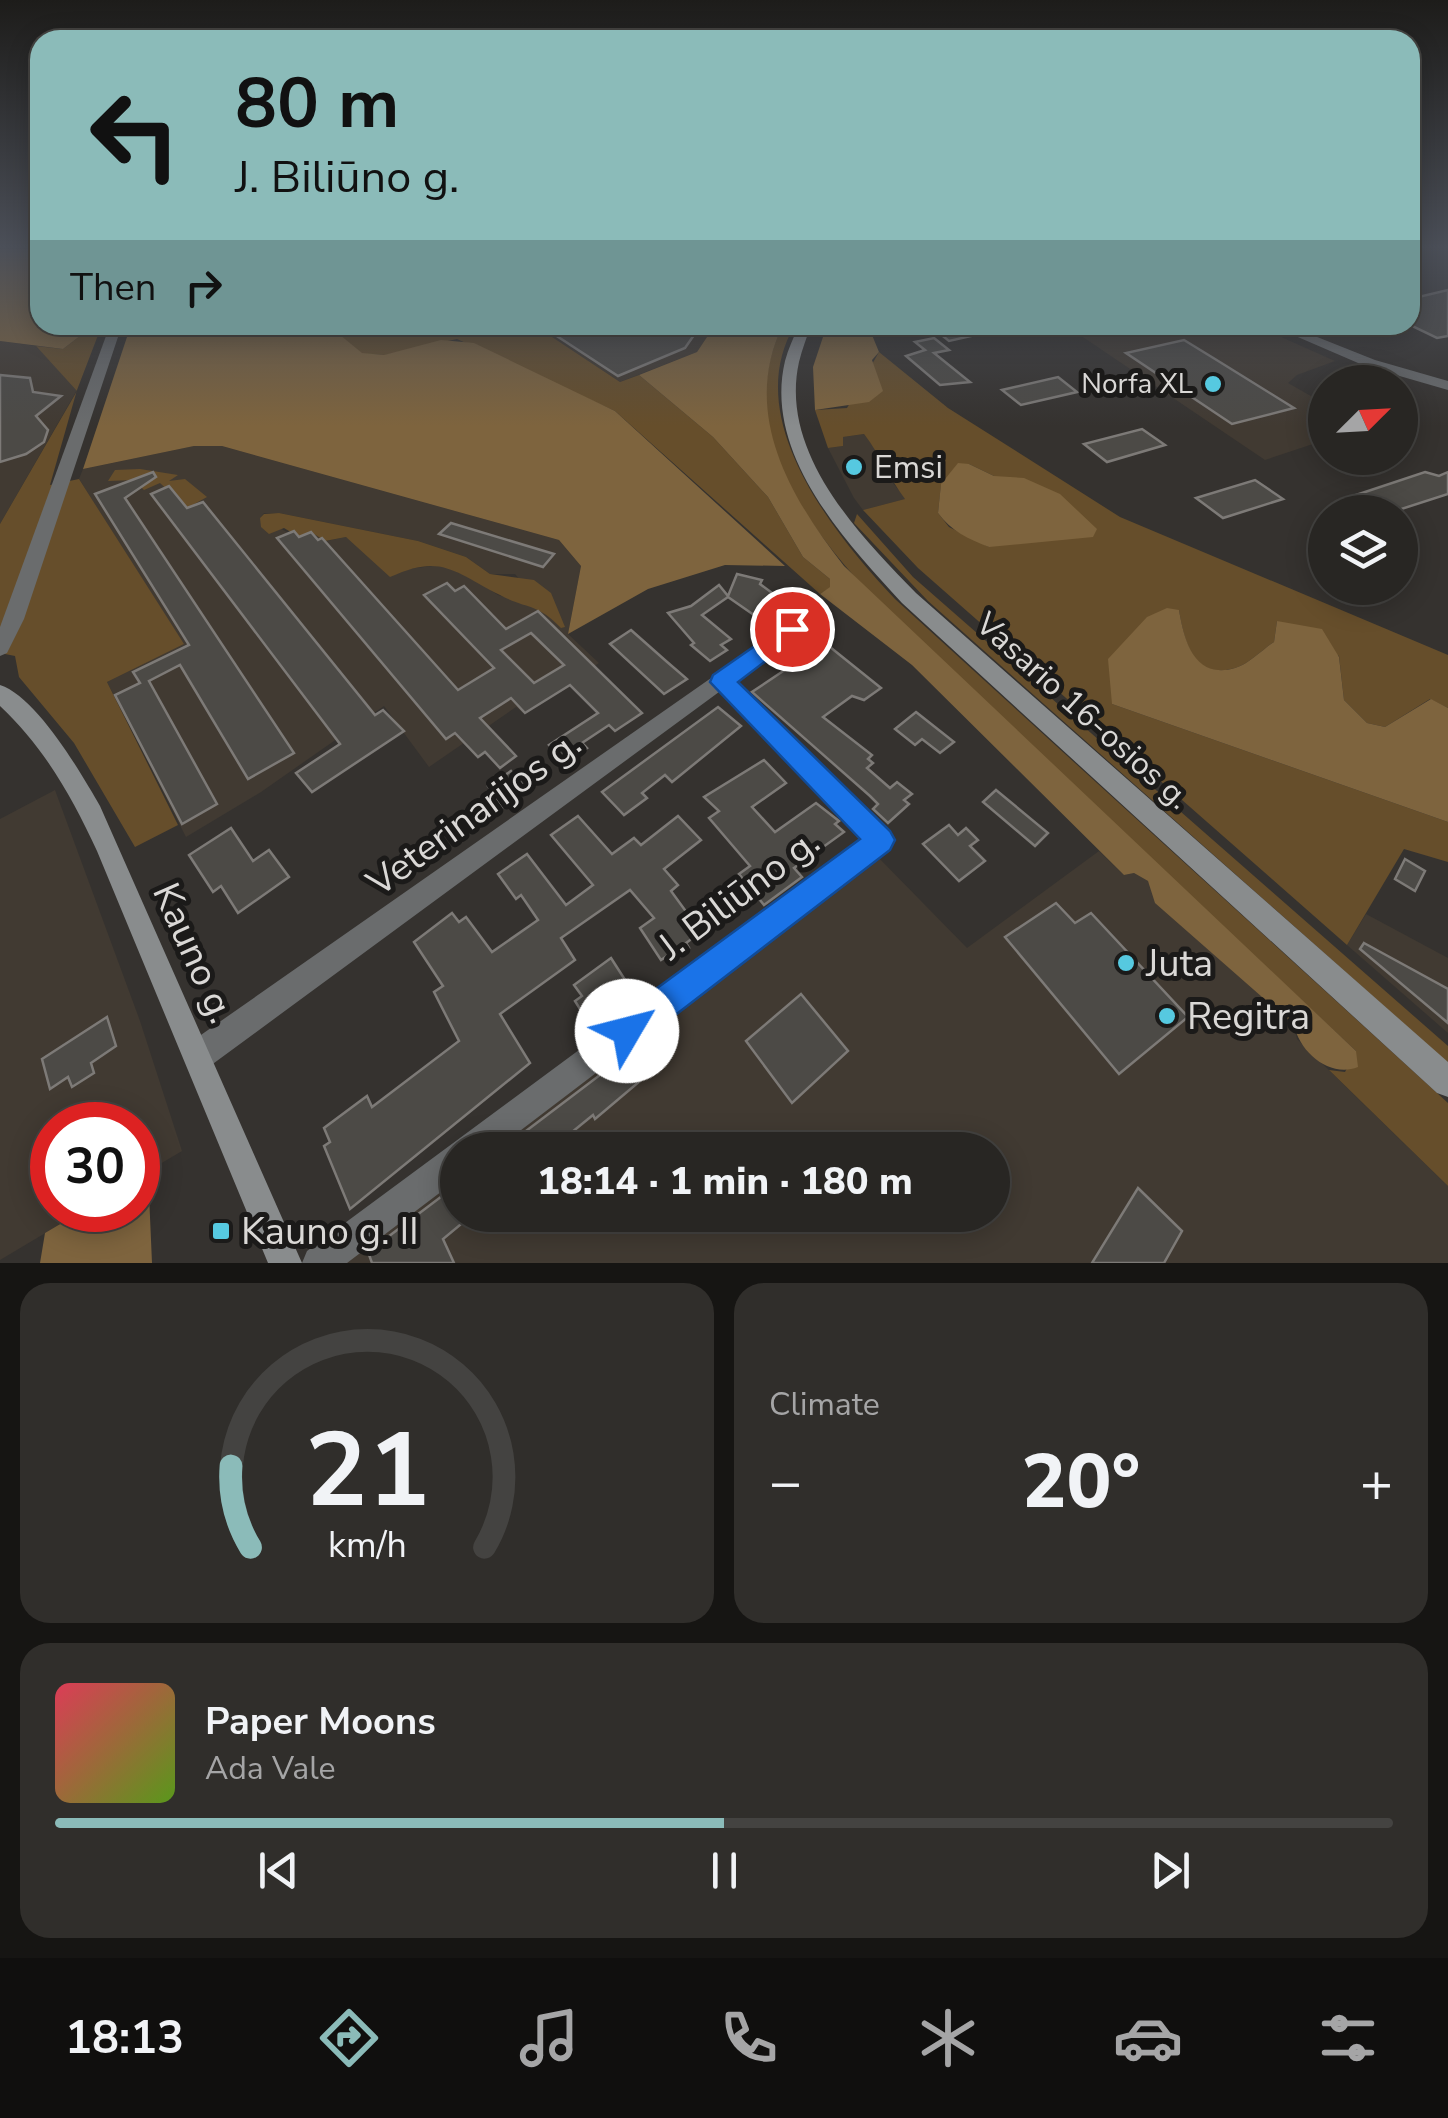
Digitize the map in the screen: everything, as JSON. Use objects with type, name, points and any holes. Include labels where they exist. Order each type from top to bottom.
[{"type":"main road","name":"Vasario 16-osios g.","points":[[801,335],[794,350],[789,385],[796,436],[824,496],[873,561],[909,598],[1448,1082]]},
{"type":"main road","name":"Kauno g.","points":[[0,693],[39,733],[70,775],[198,1055],[285,1263]]},
{"type":"street","points":[[0,648],[14,618],[113,335]]},
{"type":"street","points":[[1301,335],[1388,370],[1448,386]]},
{"type":"street","name":"Veterinarijos g.","points":[[198,1055],[792,629]]},
{"type":"street","name":"J. Biliūno g.","points":[[493,1132],[880,840],[722,682]]},
{"type":"street","points":[[319,1263],[440,1172]]},
{"type":"shaded area","points":[[0,308],[30,308],[30,335],[85,335],[63,349],[0,341]]},
{"type":"shaded area","points":[[98,335],[77,390],[36,346],[63,349],[80,336]]},
{"type":"shaded area","points":[[128,335],[340,335],[362,353],[384,355],[441,340],[474,343],[615,411],[785,566],[725,565],[648,589],[568,634],[581,566],[559,540],[222,446],[194,446],[83,469]]},
{"type":"shaded area","points":[[340,335],[549,335],[620,382],[639,375],[713,437],[768,497],[803,557],[830,579],[831,587],[820,594],[615,411],[457,339],[385,355],[362,354]]},
{"type":"shaded area","points":[[549,335],[708,335],[697,352],[620,382]]},
{"type":"shaded area","points":[[708,335],[779,335],[771,358],[767,390],[777,452],[806,511],[844,566],[1356,1051],[1358,1067],[1337,1069],[1318,1061],[1303,1045],[1294,1025],[1155,903],[1148,881],[1134,873],[1124,875],[912,665],[820,594],[830,587],[830,579],[803,557],[768,497],[713,437],[639,375],[697,352]]},
{"type":"shaded area","points":[[780,335],[791,335],[781,361],[778,398],[786,435],[801,472],[846,542],[895,599],[1448,1103],[1448,1186],[1329,1070],[1345,1072],[1356,1051],[890,615],[835,553],[788,483],[773,445],[766,406],[769,366]]},
{"type":"shaded area","points":[[824,335],[872,335],[879,352],[872,360],[883,391],[869,402],[815,410],[813,367]]},
{"type":"shaded area","points":[[1080,335],[1276,335],[1335,361],[1308,365],[1308,371],[1288,383],[1308,394],[1308,446],[1265,460]]},
{"type":"shaded area","points":[[0,341],[36,346],[77,390],[0,524]]},
{"type":"shaded area","points":[[879,352],[948,408],[1120,517],[1308,596],[1308,605],[1329,605],[1448,655],[1448,708],[1430,699],[1385,727],[1367,723],[1344,700],[1339,656],[1277,621],[1274,642],[1250,660],[1235,668],[1209,669],[1193,655],[1179,610],[1112,704],[1448,822],[1448,862],[1404,849],[1347,945],[918,568],[863,510],[905,499],[875,450],[864,434],[843,437],[843,446],[828,448],[815,410],[847,408]],"holes":[[[958,464],[969,464],[994,476],[989,547],[949,527],[938,513],[941,485]]]},
{"type":"shaded area","points":[[76,392],[50,485],[79,479],[184,644],[107,682],[178,825],[135,847],[74,743],[19,677],[15,656],[0,653],[0,524]]},
{"type":"shaded area","points":[[864,434],[886,463],[888,477],[906,499],[863,510],[854,498],[828,448],[843,446],[843,437]]},
{"type":"shaded area","points":[[194,446],[222,446],[559,540],[581,566],[568,634],[599,663],[523,713],[516,707],[429,767],[384,706],[261,792],[186,837],[107,682],[183,644],[79,479],[83,469]],"holes":[[[264,513],[418,541],[466,557],[490,574],[515,574],[561,628],[542,608],[498,595],[463,572],[440,565],[408,569],[346,537],[326,541],[311,532],[289,533],[260,518]]]},
{"type":"shaded area","points":[[958,463],[994,476],[1024,478],[1060,494],[1097,529],[1093,537],[989,547],[967,537],[938,513],[941,484]]},
{"type":"shaded area","points":[[115,470],[178,475],[169,481],[185,479],[207,497],[187,508],[160,483],[144,490],[134,480],[108,481]]},
{"type":"shaded area","points":[[279,513],[418,541],[466,557],[490,574],[534,580],[551,593],[565,627],[538,610],[447,568],[423,566],[390,577],[346,537],[325,541],[311,532],[299,537],[284,528],[269,534],[261,527],[260,518]]},
{"type":"shaded area","points":[[857,514],[913,577],[1448,1046],[1448,1063],[928,601],[854,523]]},
{"type":"shaded area","points":[[1167,608],[1179,610],[1188,645],[1201,663],[1210,668],[1235,668],[1250,660],[1274,642],[1277,621],[1322,629],[1339,657],[1344,700],[1367,723],[1385,727],[1431,699],[1448,708],[1448,822],[1112,704],[1108,659],[1147,617]]},
{"type":"shaded area","points":[[55,790],[140,1021],[182,1151],[160,1164],[160,1102],[30,1102],[30,1232],[47,1232],[0,1260],[0,819]]},
{"type":"shaded area","points":[[1099,851],[1124,875],[1134,873],[1148,881],[1294,1026],[1297,1039],[1448,1186],[1448,1263],[342,1263],[440,1186],[440,1232],[1010,1232],[1010,1132],[512,1132],[875,854],[967,948]]},
{"type":"shaded area","points":[[1366,914],[1448,958],[1448,1033],[1347,945]]},
{"type":"shaded area","points":[[151,1232],[152,1263],[40,1263],[45,1233]]},
{"type":"building","points":[[1420,308],[1448,308],[1448,336],[1437,338],[1420,330]]},
{"type":"building","points":[[555,335],[694,335],[685,348],[618,376]]},
{"type":"building","points":[[942,335],[976,335],[949,341]]},
{"type":"building","points":[[934,338],[949,350],[934,353],[970,382],[940,385],[906,356],[925,350],[915,342]]},
{"type":"building","name":"Norfa XL","points":[[1184,340],[1294,408],[1232,424],[1126,353]]},
{"type":"building","points":[[0,375],[30,378],[33,392],[61,396],[36,416],[48,430],[44,442],[26,454],[0,462]]},
{"type":"building","points":[[1058,377],[1077,392],[1021,405],[1002,390]]},
{"type":"building","points":[[1142,429],[1165,445],[1107,462],[1084,444]]},
{"type":"building","points":[[153,472],[156,477],[125,498],[294,753],[248,779],[180,665],[149,681],[217,804],[182,824],[115,695],[140,683],[133,672],[189,645],[95,494]]},
{"type":"building","points":[[1448,472],[1448,494],[1418,504],[1418,495],[1356,495],[1418,475],[1439,476]]},
{"type":"building","points":[[1255,480],[1283,499],[1223,518],[1196,498]]},
{"type":"building","points":[[169,486],[187,508],[203,502],[375,715],[383,710],[404,731],[312,792],[296,773],[340,744],[151,494]]},
{"type":"building","points":[[451,523],[554,554],[543,567],[439,534]]},
{"type":"building","points":[[294,531],[299,537],[311,532],[318,540],[322,538],[458,690],[494,668],[424,595],[447,583],[455,591],[464,586],[506,629],[538,611],[642,713],[615,731],[609,725],[582,743],[587,748],[566,763],[549,745],[598,713],[570,685],[525,713],[511,698],[480,718],[516,756],[500,768],[485,752],[478,757],[455,733],[446,739],[277,538]],"holes":[[[531,633],[564,665],[534,683],[501,650]]]},
{"type":"building","points":[[737,574],[762,580],[760,584],[787,604],[783,606],[788,610],[767,624],[728,597],[702,615],[731,639],[721,645],[727,650],[710,661],[691,645],[694,643],[668,613],[691,606],[719,585],[728,596]]},
{"type":"building","points":[[631,630],[687,679],[664,694],[610,644]]},
{"type":"building","points":[[825,643],[881,688],[864,700],[852,696],[823,717],[872,755],[868,759],[873,763],[867,768],[890,788],[897,782],[912,794],[904,800],[909,804],[888,823],[873,809],[878,804],[870,796],[752,692]]},
{"type":"building","points":[[718,707],[741,726],[672,782],[665,775],[642,793],[647,798],[624,815],[602,792]]},
{"type":"building","points":[[916,712],[954,742],[940,753],[922,739],[915,745],[895,729]]},
{"type":"building","points":[[764,760],[786,783],[752,807],[775,832],[816,803],[839,821],[835,824],[844,832],[794,868],[802,877],[764,905],[739,874],[750,866],[709,818],[719,811],[704,797]]},
{"type":"building","points":[[511,771],[528,791],[503,807],[488,786]]},
{"type":"building","points":[[996,790],[1048,833],[1035,846],[983,802]]},
{"type":"building","points":[[578,816],[612,854],[634,838],[641,845],[678,816],[701,840],[664,869],[678,885],[671,891],[701,932],[686,943],[689,948],[671,961],[667,956],[661,960],[640,928],[654,918],[630,890],[561,938],[575,960],[500,1014],[530,1063],[445,1132],[440,1132],[440,1136],[350,1209],[324,1146],[330,1142],[324,1128],[367,1096],[372,1107],[459,1041],[434,992],[443,986],[414,942],[452,913],[459,922],[466,917],[492,952],[538,920],[521,895],[516,899],[498,874],[527,854],[566,905],[593,885],[551,835]]},
{"type":"building","points":[[949,825],[958,835],[966,828],[978,840],[970,846],[985,861],[959,881],[923,844]]},
{"type":"building","points":[[231,828],[253,861],[269,850],[289,877],[238,913],[221,886],[213,892],[189,855]]},
{"type":"building","points":[[1405,859],[1425,871],[1415,891],[1395,879]]},
{"type":"building","points":[[1056,903],[1075,923],[1091,913],[1188,1017],[1119,1074],[1005,937]]},
{"type":"building","points":[[1364,943],[1448,989],[1448,1023],[1360,949]]},
{"type":"building","points":[[611,958],[627,983],[621,987],[627,995],[596,1019],[592,1012],[585,1017],[575,1001],[582,996],[574,985]]},
{"type":"building","points":[[801,994],[848,1051],[792,1103],[746,1041]]},
{"type":"building","points":[[107,1017],[116,1046],[91,1063],[94,1073],[72,1087],[68,1077],[50,1089],[42,1059]]},
{"type":"building","points":[[625,1056],[640,1081],[595,1119],[593,1115],[572,1132],[525,1132]]},
{"type":"building","points":[[1138,1188],[1182,1231],[1164,1263],[1092,1263]]},
{"type":"building","points":[[440,1198],[440,1232],[451,1232],[443,1239],[454,1263],[372,1263],[368,1252]]},
{"type":"place","name":"Norfa XL","points":[[1213,384]]},
{"type":"place","name":"Emsi","points":[[854,467]]},
{"type":"place","name":"Juta","points":[[1126,963]]},
{"type":"place","name":"Regitra","points":[[1167,1016]]},
{"type":"place","name":"Kauno g. II","points":[[221,1231]]},
{"type":"route","points":[[627,1031],[880,840],[722,682],[792,629]]}]
